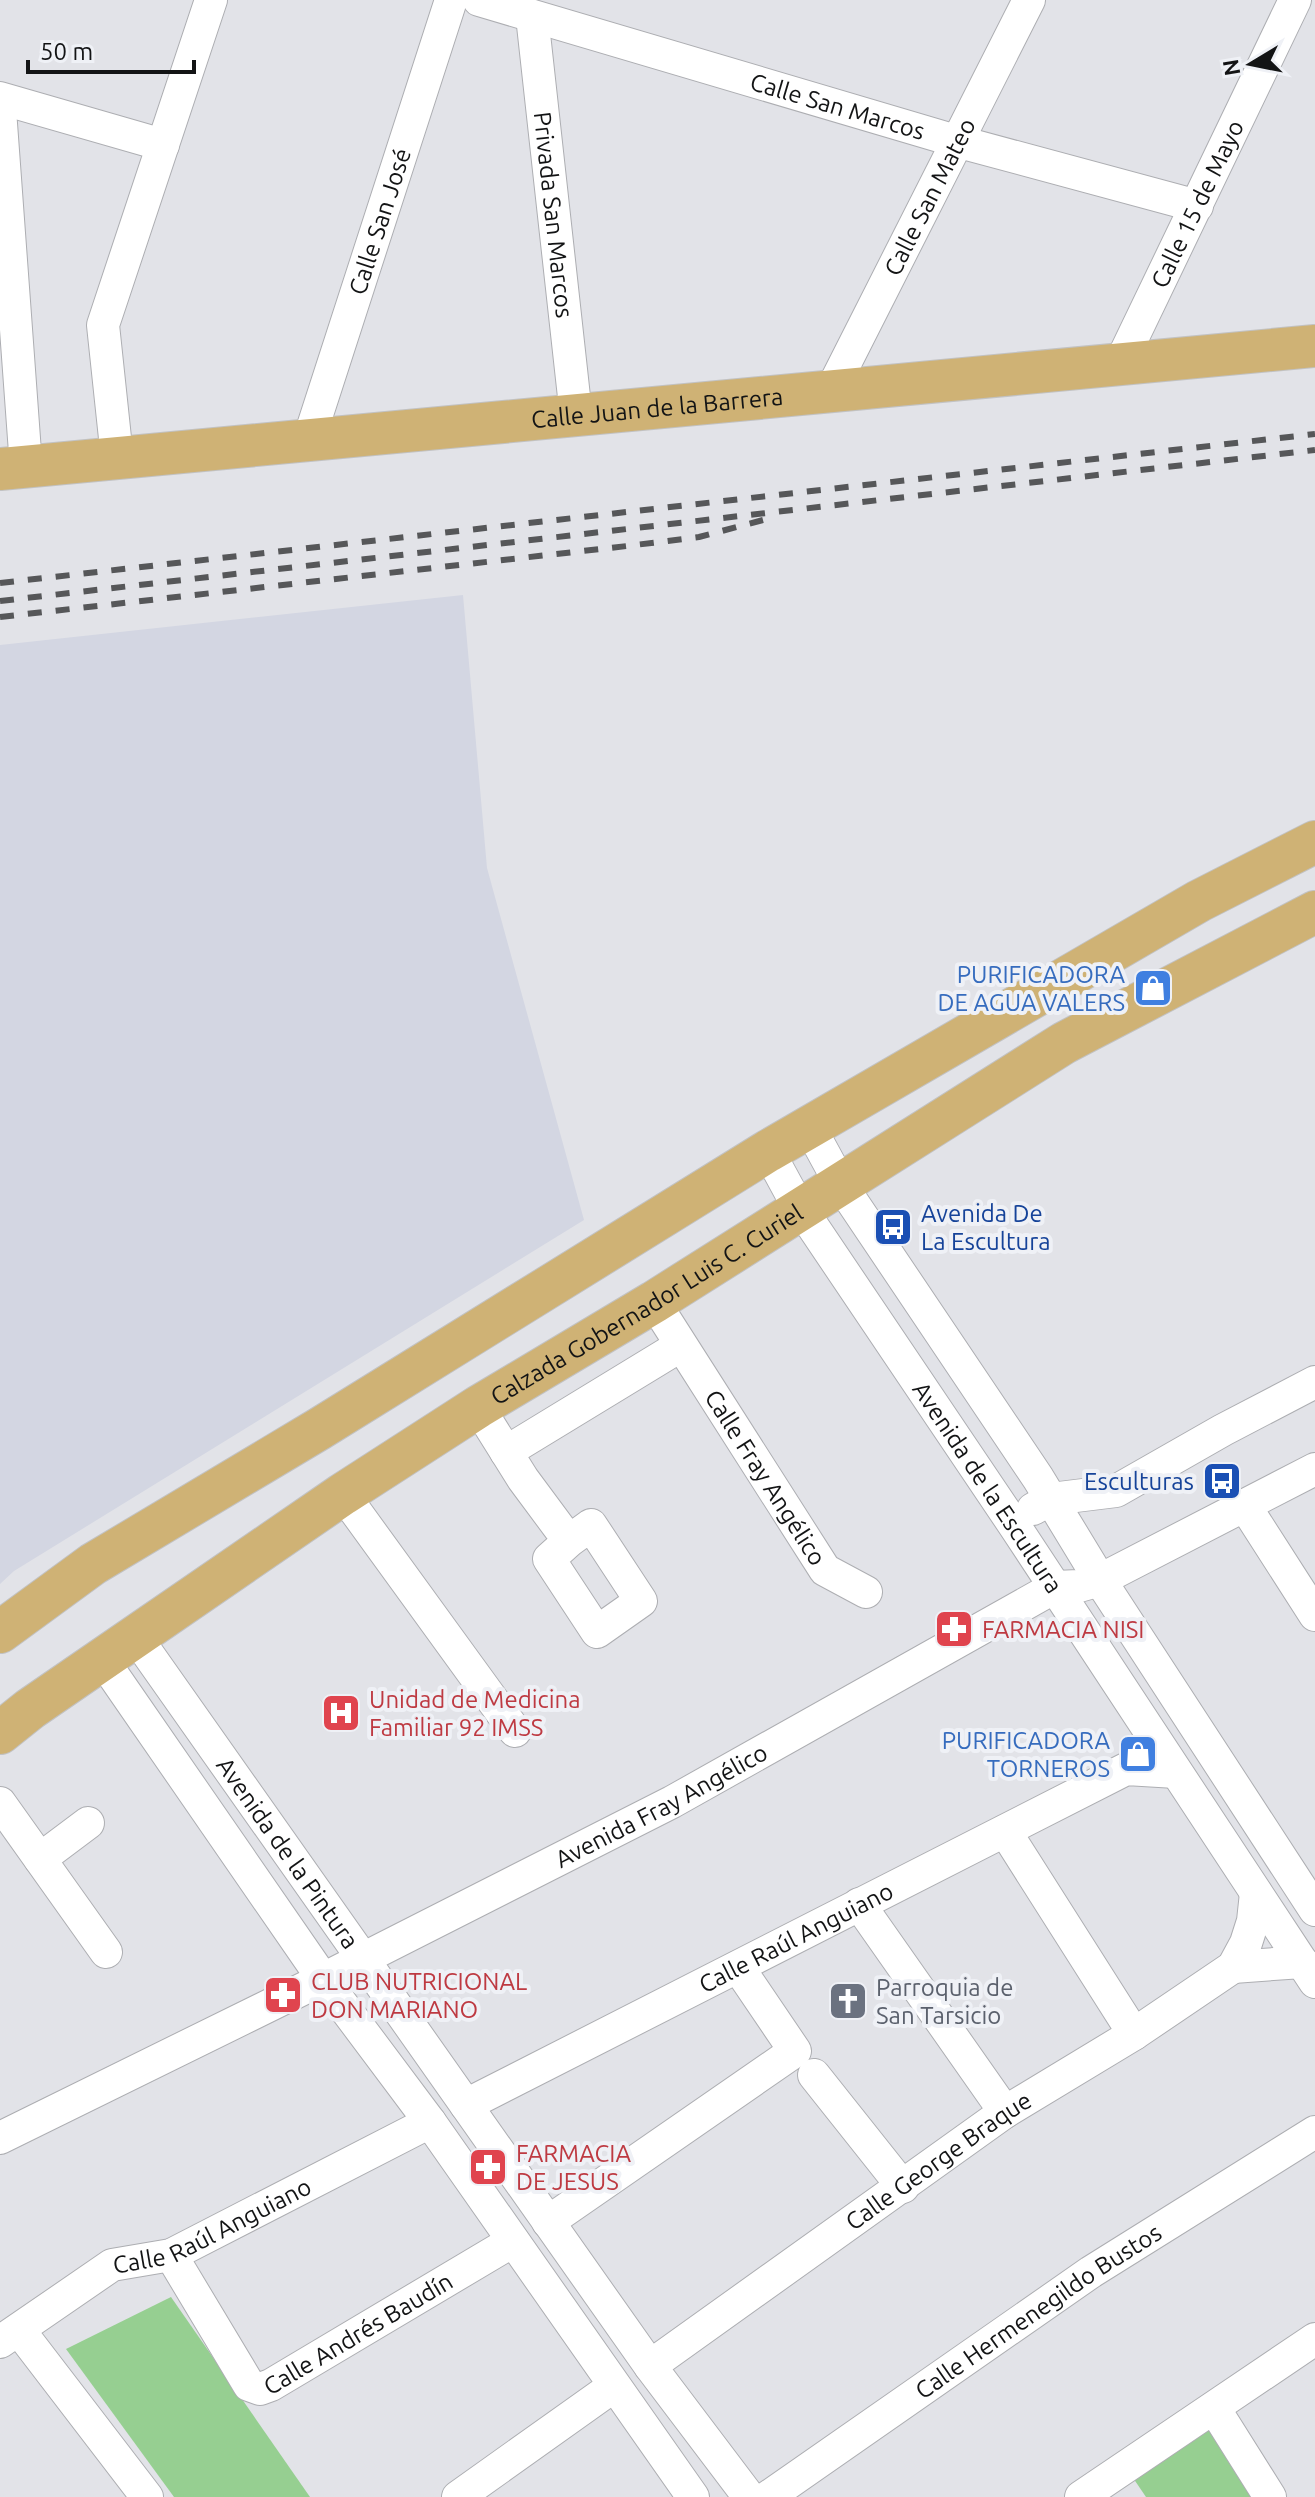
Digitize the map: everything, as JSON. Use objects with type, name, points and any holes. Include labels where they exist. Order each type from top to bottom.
[{"type":"main road","name":"Calle Juan de la Barrera","points":[[13,467],[308,442],[1315,346]]},
{"type":"main road","points":[[0,1632],[93,1564],[319,1429],[768,1151],[1199,901],[1315,842]]},
{"type":"main road","name":"Calzada Gobernador Luis C. Curiel","points":[[0,1733],[343,1494],[478,1407],[654,1302],[1064,1043],[1315,912]]},
{"type":"street","points":[[117,457],[103,325],[211,0]]},
{"type":"street","name":"Calle San José","points":[[308,442],[451,0]]},
{"type":"street","name":"Calle San Marcos","points":[[479,0],[956,141],[1197,206]]},
{"type":"street","name":"Calle San Mateo","points":[[830,393],[1029,0]]},
{"type":"street","name":"Calle 15 de Mayo","points":[[1119,366],[1295,0]]},
{"type":"street","name":"Privada San Marcos","points":[[532,16],[576,415]]},
{"type":"street","points":[[0,98],[163,145]]},
{"type":"street","points":[[0,110],[13,467]]},
{"type":"street","name":"Avenida de la Escultura","points":[[810,1128],[841,1185],[1051,1499],[1100,1580],[1315,1910]]},
{"type":"street","name":"Avenida de la Escultura","points":[[768,1151],[800,1208],[1016,1528],[1308,1972]]},
{"type":"street","name":"Calle Fray Angélico","points":[[654,1302],[825,1570],[866,1592]]},
{"type":"street","points":[[506,1452],[680,1346]]},
{"type":"street","points":[[1016,1528],[1026,1514],[1051,1499],[1116,1491],[1315,1382]]},
{"type":"street","points":[[478,1407],[569,1541]]},
{"type":"street","name":"Avenida Fray Angélico","points":[[0,2138],[672,1802],[1055,1587],[1079,1586],[1100,1580],[1315,1469]]},
{"type":"street","points":[[343,1494],[515,1731]]},
{"type":"street","points":[[1245,1506],[1315,1615]]},
{"type":"street","points":[[591,1525],[641,1601],[597,1632],[549,1559],[569,1541],[591,1525]]},
{"type":"street","name":"Avenida de la Pintura","points":[[119,1648],[361,1958],[650,2366],[749,2497]]},
{"type":"street","name":"Avenida de la Pintura","points":[[119,1648],[323,1979],[430,2122],[693,2497]]},
{"type":"street","points":[[1145,1725],[1126,1769],[1176,1772]]},
{"type":"street","name":"Calle Raúl Anguiano","points":[[466,2105],[1126,1769]]},
{"type":"street","points":[[0,1803],[106,1952]]},
{"type":"street","points":[[40,1859],[88,1823]]},
{"type":"street","points":[[1005,1831],[1134,2034]]},
{"type":"street","points":[[1233,1967],[1253,1921],[1256,1893]]},
{"type":"street","points":[[859,1904],[1005,2112]]},
{"type":"street","points":[[738,1967],[804,2063],[903,2187]]},
{"type":"street","name":"Calle George Braque","points":[[650,2366],[1005,2112],[1134,2034],[1233,1967],[1308,1972]]},
{"type":"street","points":[[548,2222],[804,2063]]},
{"type":"street","name":"Calle Raúl Anguiano","points":[[10,2336],[112,2265],[171,2255],[430,2122]]},
{"type":"street","name":"Calle Hermenegildo Bustos","points":[[768,2497],[1091,2272],[1315,2132]]},
{"type":"street","name":"Calle Andrés Baudín","points":[[171,2255],[249,2385],[260,2389],[513,2241]]},
{"type":"street","points":[[10,2336],[147,2497]]},
{"type":"street","points":[[1081,2497],[1315,2339]]},
{"type":"street","points":[[458,2497],[614,2386]]},
{"type":"street","points":[[1214,2408],[1270,2497]]},
{"type":"shaded area","points":[[463,595],[487,868],[584,1220],[14,1571],[0,1584],[0,645]]},
{"type":"green space","points":[[171,2297],[310,2497],[174,2497],[66,2349]]},
{"type":"green space","points":[[1205,2416],[1255,2497],[1146,2497],[1127,2469]]},
{"type":"railway","points":[[0,583],[1315,434]]},
{"type":"railway","points":[[0,601],[1315,450]]},
{"type":"railway","points":[[0,617],[699,537],[763,520]]},
{"type":"place","name":"PURIFICADORA DE AGUA VALERS","points":[[1153,988]]},
{"type":"place","name":"Avenida De La Escultura","points":[[893,1227]]},
{"type":"place","name":"Esculturas","points":[[1222,1481]]},
{"type":"place","name":"FARMACIA NISI","points":[[954,1629]]},
{"type":"place","name":"Unidad de Medicina Familiar 92 IMSS","points":[[341,1713]]},
{"type":"place","name":"PURIFICADORA TORNEROS","points":[[1138,1754]]},
{"type":"place","name":"CLUB NUTRICIONAL DON MARIANO","points":[[283,1995]]},
{"type":"place","name":"Parroquia de San Tarsicio","points":[[848,2001]]},
{"type":"place","name":"FARMACIA DE JESUS","points":[[488,2167]]}]
